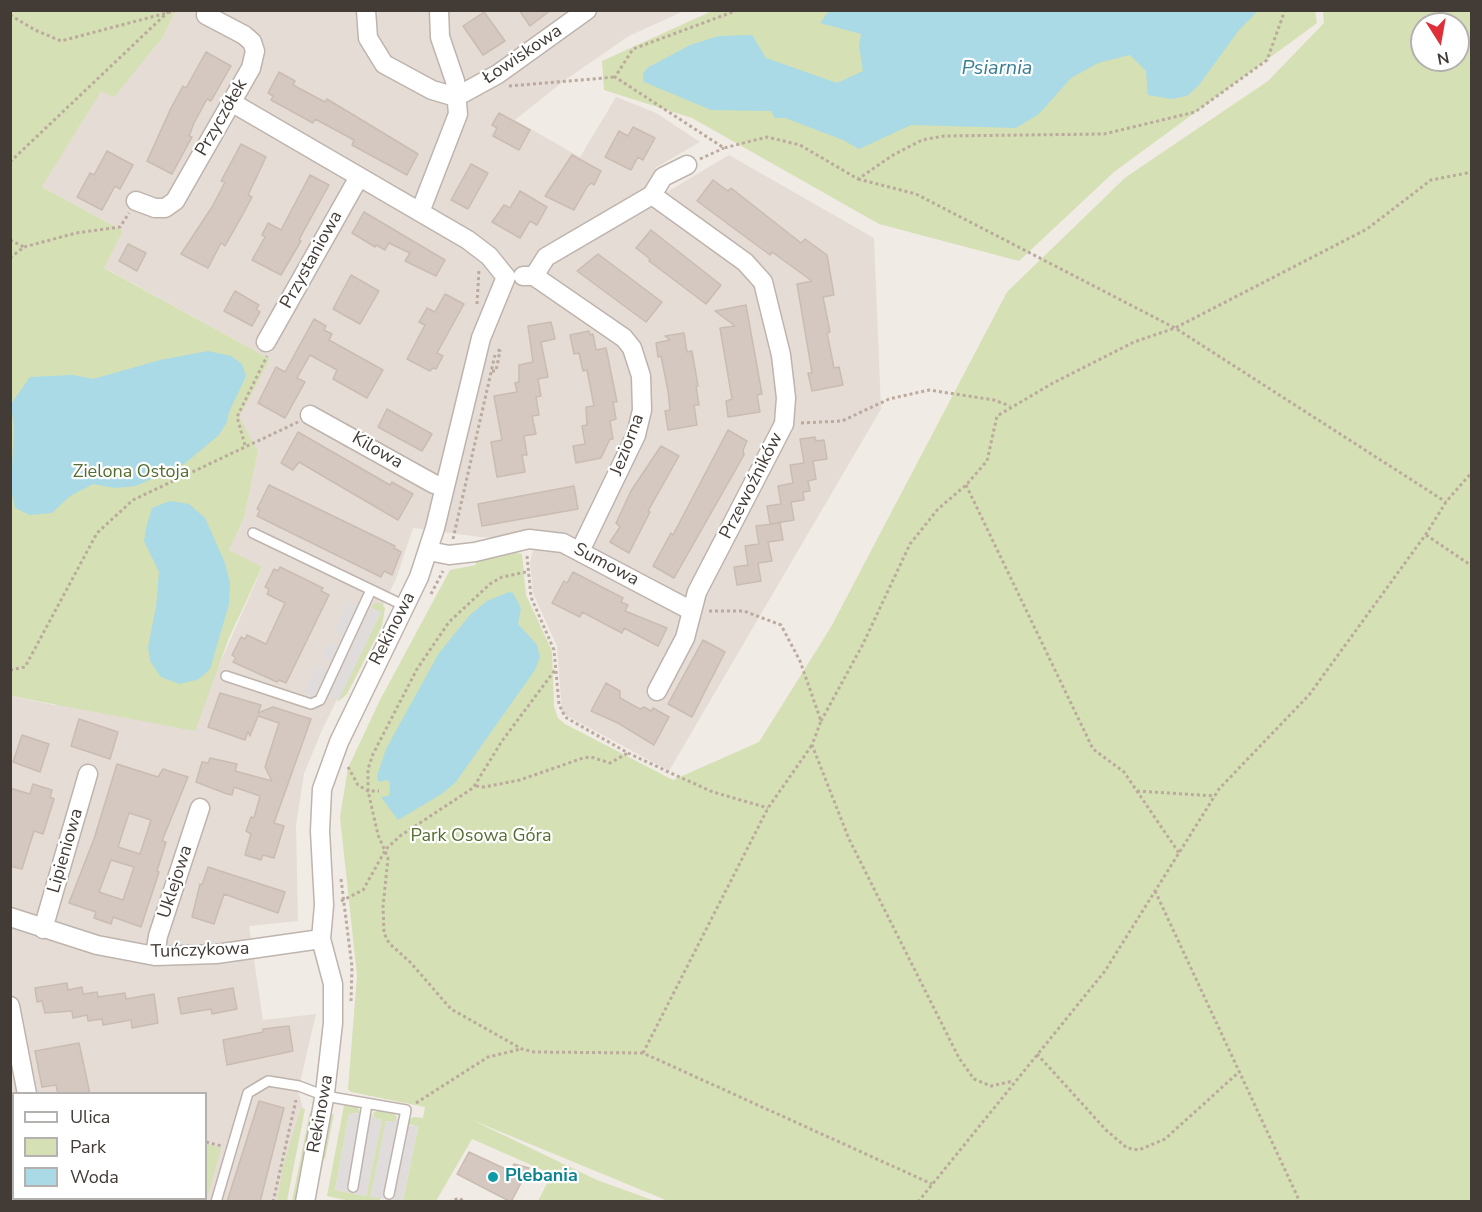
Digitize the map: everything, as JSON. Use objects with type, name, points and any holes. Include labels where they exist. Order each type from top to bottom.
[{"type":"street","points":[[366,10],[368,38],[384,64],[432,90],[456,97]]},
{"type":"street","name":"Łowiskowa","points":[[420,212],[458,114],[455,81],[440,37],[439,10]]},
{"type":"street","name":"Łowiskowa","points":[[456,97],[496,75],[587,10]]},
{"type":"street","name":"Przyczółek","points":[[136,201],[155,208],[165,208],[175,201],[251,68],[255,51],[252,42],[244,35],[206,15]]},
{"type":"street","points":[[231,102],[480,248],[506,277],[534,276],[546,256],[652,195],[663,177],[687,165]]},
{"type":"street","name":"Przystaniowa","points":[[266,342],[359,177]]},
{"type":"street","name":"Przewoźników","points":[[652,195],[745,262],[763,282],[781,355],[786,398],[784,424],[697,592],[692,610]]},
{"type":"street","name":"Jeziorna","points":[[534,276],[624,338],[632,348],[641,376],[642,411],[633,442],[580,551]]},
{"type":"street","name":"Rekinowa","points":[[305,1202],[325,1096],[332,1039],[333,984],[321,939],[324,905],[320,831],[322,789],[339,742],[429,551],[481,338],[506,277]]},
{"type":"street","name":"Kilowa","points":[[310,415],[434,484],[444,487]]},
{"type":"street","name":"Sumowa","points":[[429,551],[449,555],[529,539],[563,543],[692,610]]},
{"type":"street","points":[[657,691],[685,638],[692,610]]},
{"type":"street","name":"Lipieniowa","points":[[43,929],[88,774]]},
{"type":"street","name":"Uklejowa","points":[[155,956],[158,936],[200,808]]},
{"type":"street","name":"Tuńczykowa","points":[[10,917],[98,945],[155,956],[216,954],[321,939]]},
{"type":"street","points":[[10,1006],[27,1092]]},
{"type":"lane","points":[[253,534],[405,606]]},
{"type":"lane","points":[[226,676],[311,704],[320,700],[371,590]]},
{"type":"lane","points":[[216,1202],[249,1093],[268,1081],[277,1081],[325,1096],[406,1110],[389,1194]]},
{"type":"lane","points":[[353,1187],[367,1104]]},
{"type":"path","points":[[10,15],[36,30],[61,40],[178,10]]},
{"type":"path","points":[[615,78],[633,49],[738,10]]},
{"type":"path","points":[[858,179],[893,155],[922,140],[944,136],[1104,134],[1195,112],[1267,60],[1285,10]]},
{"type":"path","points":[[10,162],[170,11]]},
{"type":"path","points":[[496,75],[507,87],[615,78],[724,148]]},
{"type":"path","points":[[687,165],[724,148],[767,137],[800,145],[858,179],[916,194],[1175,328],[1446,502]]},
{"type":"path","points":[[643,1053],[768,808],[812,745],[821,722],[910,544],[938,509],[966,485],[987,461],[997,416],[1010,406],[1134,342],[1175,328],[1367,229],[1431,180],[1472,172]]},
{"type":"path","points":[[10,258],[24,247],[76,233],[120,227],[136,201]]},
{"type":"path","points":[[10,240],[24,247]]},
{"type":"path","points":[[244,445],[237,417],[240,406],[267,360],[266,342]]},
{"type":"path","points":[[492,371],[496,371],[500,351],[497,348]]},
{"type":"path","points":[[784,424],[842,421],[889,399],[929,390],[993,400],[1010,406]]},
{"type":"path","points":[[10,670],[25,667],[97,533],[133,500],[310,415]]},
{"type":"path","points":[[918,1202],[1105,971],[1215,796],[1309,695],[1426,534],[1446,502],[1472,471]]},
{"type":"path","points":[[966,485],[1093,749],[1124,772],[1179,853]]},
{"type":"path","points":[[1426,534],[1472,566]]},
{"type":"path","points":[[768,808],[713,792],[627,753],[573,723],[562,713],[554,650],[534,607],[526,572],[502,577],[490,584],[449,622],[421,663],[368,769],[368,791],[378,835],[388,858],[384,933],[389,943],[411,962],[451,1009],[522,1049],[534,1052],[643,1053],[932,1184]]},
{"type":"path","points":[[692,610],[744,611],[781,625],[800,660],[821,722]]},
{"type":"path","points":[[324,905],[347,899],[363,890],[386,849],[407,830],[475,786],[502,741],[555,670]]},
{"type":"path","points":[[812,745],[849,839],[959,1058],[974,1079],[991,1086],[1015,1081]]},
{"type":"path","points":[[475,786],[484,787],[520,780],[583,758],[591,757],[610,763],[627,753]]},
{"type":"path","points":[[347,765],[358,785],[368,791],[379,791]]},
{"type":"path","points":[[1137,791],[1215,796]]},
{"type":"path","points":[[1155,891],[1300,1202]]},
{"type":"path","points":[[406,1110],[488,1057],[522,1049]]},
{"type":"path","points":[[1036,1054],[1106,1130],[1127,1148],[1139,1150],[1165,1139],[1240,1071]]},
{"type":"path","points":[[273,1202],[296,1100]]},
{"type":"path","points":[[449,1202],[459,1198],[465,1202]]},
{"type":"shaded area","points":[[360,10],[377,19],[378,10],[684,11],[629,36],[565,80],[515,120],[580,157],[616,97],[656,113],[700,142],[655,168],[667,192],[729,155],[874,238],[881,409],[669,771],[562,713],[557,646],[533,593],[530,562],[533,551],[529,540],[480,537],[413,528],[396,579],[322,730],[304,774],[296,825],[298,921],[249,926],[263,1020],[316,1014],[298,1091],[303,1108],[282,1201],[11,1201],[10,696],[54,705],[213,679],[262,568],[229,550],[244,518],[258,451],[238,417],[270,359],[103,267],[123,231],[42,187],[101,90],[114,96],[163,37],[175,11]]},
{"type":"shaded area","points":[[348,601],[358,606],[344,637],[334,632]]},
{"type":"shaded area","points":[[371,608],[381,612],[339,700],[329,695]]},
{"type":"shaded area","points":[[329,641],[339,646],[332,661],[322,657]]},
{"type":"shaded area","points":[[317,665],[327,670],[314,696],[304,691]]},
{"type":"shaded area","points":[[349,1114],[372,1114],[374,1118],[382,1120],[366,1196],[335,1190]]},
{"type":"shaded area","points":[[397,1118],[408,1120],[411,1126],[418,1126],[403,1201],[370,1197],[386,1121],[394,1122]]},
{"type":"green space","points":[[1315,10],[1317,23],[1114,172],[1019,261],[879,224],[692,118],[604,90],[602,61],[712,11]]},
{"type":"green space","name":"Zielona Ostoja","points":[[10,11],[175,11],[163,37],[114,97],[101,91],[42,187],[123,231],[104,268],[270,359],[239,417],[258,451],[244,518],[229,550],[262,567],[229,638],[195,731],[11,696]]},
{"type":"green space","name":"Park Osowa Góra","points":[[1323,11],[1471,11],[1471,1201],[668,1201],[472,1120],[597,1180],[655,1201],[538,1201],[552,1174],[472,1139],[436,1201],[403,1201],[418,1127],[409,1124],[408,1120],[414,1117],[423,1118],[425,1107],[351,1092],[348,1089],[357,976],[340,817],[348,768],[380,700],[450,570],[476,565],[476,559],[514,552],[522,554],[526,595],[552,651],[554,706],[558,718],[565,724],[673,780],[759,742],[831,627],[1007,292],[1126,177],[1268,81],[1324,23]]},
{"type":"green space","points":[[375,603],[381,603],[385,608],[382,626],[347,694],[339,701],[328,698],[338,700],[381,612],[371,608]]},
{"type":"green space","points":[[344,1106],[358,1107],[360,1113],[349,1114],[335,1190],[366,1196],[382,1120],[374,1118],[373,1113],[379,1110],[393,1113],[397,1117],[394,1122],[386,1121],[371,1196],[381,1198],[379,1201],[350,1201],[327,1196]]},
{"type":"green space","points":[[301,1108],[305,1109],[287,1201],[277,1201],[283,1167]]},
{"type":"green space","points":[[310,1111],[311,1116],[295,1201],[292,1201]]},
{"type":"green space","points":[[334,1113],[325,1159],[320,1158],[328,1119]]},
{"type":"green space","points":[[207,1144],[221,1148],[207,1194]]},
{"type":"water","name":"Psiarnia","points":[[830,10],[1258,11],[1239,30],[1199,85],[1187,96],[1171,99],[1148,95],[1146,71],[1130,55],[1098,63],[1071,78],[1039,114],[1016,128],[911,125],[859,149],[843,140],[785,118],[775,118],[771,111],[711,110],[644,82],[643,74],[647,68],[690,45],[719,36],[752,35],[766,58],[837,83],[863,71],[859,46],[861,34],[820,23]]},
{"type":"water","points":[[208,351],[231,356],[242,364],[246,376],[229,412],[227,422],[219,435],[184,464],[136,486],[115,488],[93,484],[70,496],[52,513],[30,515],[15,508],[11,489],[14,427],[11,404],[30,377],[73,375],[93,379],[160,360]]},
{"type":"water","points":[[170,501],[189,504],[205,518],[225,563],[230,583],[229,604],[210,669],[199,679],[180,684],[161,677],[150,661],[148,647],[156,607],[159,572],[144,541],[152,508]]},
{"type":"water","points":[[509,592],[513,593],[521,608],[518,624],[537,645],[540,657],[535,670],[455,783],[440,795],[398,820],[381,797],[389,796],[390,783],[387,780],[379,782],[377,776],[386,749],[439,653],[470,615],[487,601]]},
{"type":"building","points":[[519,10],[551,10],[530,26]]},
{"type":"building","points":[[484,12],[505,41],[483,55],[463,26]]},
{"type":"building","points":[[206,52],[231,66],[211,101],[207,99],[194,123],[189,136],[192,137],[172,174],[147,161],[171,108],[183,86],[186,88]]},
{"type":"building","points":[[279,72],[295,81],[293,85],[325,102],[327,99],[418,154],[407,175],[352,145],[354,140],[315,119],[313,123],[271,100],[273,96],[268,93]]},
{"type":"building","points":[[499,113],[530,130],[519,150],[493,136],[497,128],[492,125]]},
{"type":"building","points":[[633,127],[655,138],[643,160],[638,157],[631,170],[605,157],[619,131],[628,136]]},
{"type":"building","points":[[241,144],[266,157],[248,195],[252,197],[225,246],[221,243],[208,268],[181,254],[212,207],[225,182],[221,181]]},
{"type":"building","points":[[107,151],[133,165],[120,189],[115,186],[102,210],[77,197],[90,173],[94,175]]},
{"type":"building","points":[[572,155],[601,171],[594,185],[591,183],[587,187],[574,210],[545,196]]},
{"type":"building","points":[[471,164],[488,173],[468,209],[451,200]]},
{"type":"building","points":[[310,175],[329,185],[281,275],[252,260],[265,237],[262,235],[268,223],[281,230]]},
{"type":"building","points":[[713,180],[728,191],[731,188],[801,243],[805,239],[827,255],[834,295],[823,297],[830,332],[827,333],[834,368],[839,367],[843,385],[812,391],[808,373],[812,373],[797,284],[812,281],[772,252],[770,255],[697,201]]},
{"type":"building","points":[[520,191],[547,207],[537,225],[530,221],[520,238],[492,222],[504,205],[510,208]]},
{"type":"building","points":[[364,212],[445,260],[436,276],[405,261],[410,253],[389,243],[385,250],[376,245],[375,247],[352,233]]},
{"type":"building","points":[[651,230],[721,285],[706,304],[649,261],[650,259],[636,248]]},
{"type":"building","points":[[128,244],[146,253],[137,271],[119,261]]},
{"type":"building","points":[[598,254],[662,302],[646,322],[577,271]]},
{"type":"building","points":[[351,275],[379,291],[360,324],[333,309]]},
{"type":"building","points":[[235,291],[259,305],[256,309],[260,312],[252,326],[224,311]]},
{"type":"building","points":[[445,294],[464,304],[437,353],[443,356],[436,369],[433,368],[430,371],[407,359],[425,325],[419,322],[427,308],[435,312]]},
{"type":"building","points":[[746,305],[762,394],[757,395],[760,412],[728,417],[726,401],[732,399],[720,328],[735,326],[715,311]]},
{"type":"building","points":[[314,319],[326,326],[324,330],[332,334],[329,340],[383,370],[367,398],[333,379],[337,370],[310,355],[297,378],[305,382],[285,418],[258,403],[276,367],[285,372]]},
{"type":"building","points":[[551,322],[555,339],[541,342],[548,377],[538,379],[541,396],[536,397],[539,415],[532,416],[536,434],[524,436],[527,455],[522,455],[525,472],[497,477],[491,442],[502,440],[494,396],[517,392],[515,383],[519,382],[519,365],[533,362],[528,326]]},
{"type":"building","points":[[589,331],[590,335],[593,334],[596,350],[606,348],[617,402],[613,402],[616,419],[610,421],[613,439],[610,439],[601,458],[576,463],[573,446],[585,444],[582,426],[587,425],[586,407],[594,406],[587,370],[583,371],[579,353],[574,354],[570,335]]},
{"type":"building","points":[[684,333],[687,352],[692,351],[698,386],[696,386],[699,405],[694,405],[697,425],[668,430],[665,411],[670,410],[668,391],[656,343],[670,340],[665,336]]},
{"type":"building","points":[[387,409],[432,434],[422,451],[378,427]]},
{"type":"building","points":[[728,430],[747,441],[743,450],[744,455],[674,578],[653,566],[671,533],[673,535]]},
{"type":"building","points":[[298,432],[390,485],[392,482],[413,494],[398,520],[299,462],[293,470],[281,463]]},
{"type":"building","points":[[815,437],[816,441],[824,440],[827,459],[813,461],[816,479],[808,481],[810,491],[803,492],[804,500],[791,502],[794,520],[770,524],[767,506],[781,504],[778,486],[793,483],[790,465],[804,463],[800,439]]},
{"type":"building","points":[[661,446],[679,456],[648,511],[650,512],[629,553],[610,542],[620,527],[616,523],[631,491]]},
{"type":"building","points":[[269,485],[395,546],[394,548],[401,552],[392,575],[384,571],[381,577],[257,516],[260,510],[257,509]]},
{"type":"building","points":[[574,486],[578,509],[482,526],[478,504]]},
{"type":"building","points":[[780,523],[783,540],[768,542],[772,561],[758,563],[761,581],[737,585],[734,567],[748,565],[745,546],[759,544],[756,526]]},
{"type":"building","points":[[280,567],[323,588],[321,591],[329,595],[286,683],[279,680],[277,682],[233,662],[236,658],[232,655],[241,637],[245,639],[247,635],[266,644],[285,603],[267,594],[269,589],[265,587],[274,569],[278,571]]},
{"type":"building","points":[[573,572],[623,598],[621,602],[628,605],[625,611],[667,628],[658,646],[624,628],[622,633],[582,612],[580,617],[552,603],[564,581],[567,583]]},
{"type":"building","points":[[703,640],[725,652],[692,717],[668,704]]},
{"type":"building","points":[[606,683],[620,691],[620,698],[640,709],[644,707],[651,711],[653,708],[669,717],[654,745],[618,723],[591,711]]},
{"type":"building","points":[[220,693],[261,705],[258,713],[273,707],[311,719],[274,823],[284,826],[274,858],[263,855],[261,860],[245,855],[251,834],[246,831],[251,817],[254,818],[260,796],[234,787],[232,795],[227,794],[196,782],[202,762],[208,763],[210,758],[237,764],[235,771],[272,781],[265,767],[279,723],[258,716],[250,736],[248,731],[245,740],[208,727]]},
{"type":"building","points":[[79,719],[118,732],[110,759],[71,746]]},
{"type":"building","points":[[22,735],[49,744],[40,772],[13,762]]},
{"type":"building","points":[[117,764],[158,777],[163,769],[188,777],[162,841],[166,842],[157,871],[159,872],[141,927],[113,917],[111,924],[94,918],[96,912],[69,903],[94,839]],"holes":[[[129,813],[151,820],[140,854],[118,847]],[[111,860],[134,867],[123,900],[99,892]]]},
{"type":"building","points":[[33,784],[52,790],[50,797],[54,799],[43,834],[34,831],[22,869],[10,866],[10,788],[30,794]]},
{"type":"building","points":[[208,867],[285,892],[278,913],[224,894],[214,924],[192,917],[200,884],[202,885]]},
{"type":"building","points":[[67,983],[68,990],[82,987],[83,994],[97,992],[98,997],[125,993],[126,999],[154,994],[158,1023],[132,1028],[131,1020],[103,1025],[102,1019],[88,1021],[87,1015],[73,1018],[72,1011],[45,1013],[42,1001],[37,1002],[35,988]]},
{"type":"building","points":[[233,988],[237,1009],[212,1014],[211,1009],[181,1014],[178,998]]},
{"type":"building","points":[[289,1026],[293,1051],[227,1065],[223,1040],[263,1032],[263,1029]]},
{"type":"building","points":[[79,1043],[90,1092],[58,1092],[56,1085],[42,1087],[35,1051]]},
{"type":"building","points":[[259,1101],[284,1108],[260,1202],[227,1202]]},
{"type":"building","name":"Plebania","points":[[469,1152],[510,1171],[514,1164],[529,1168],[511,1202],[457,1174]]},
{"type":"place","name":"Plebania","points":[[493,1177]]}]
